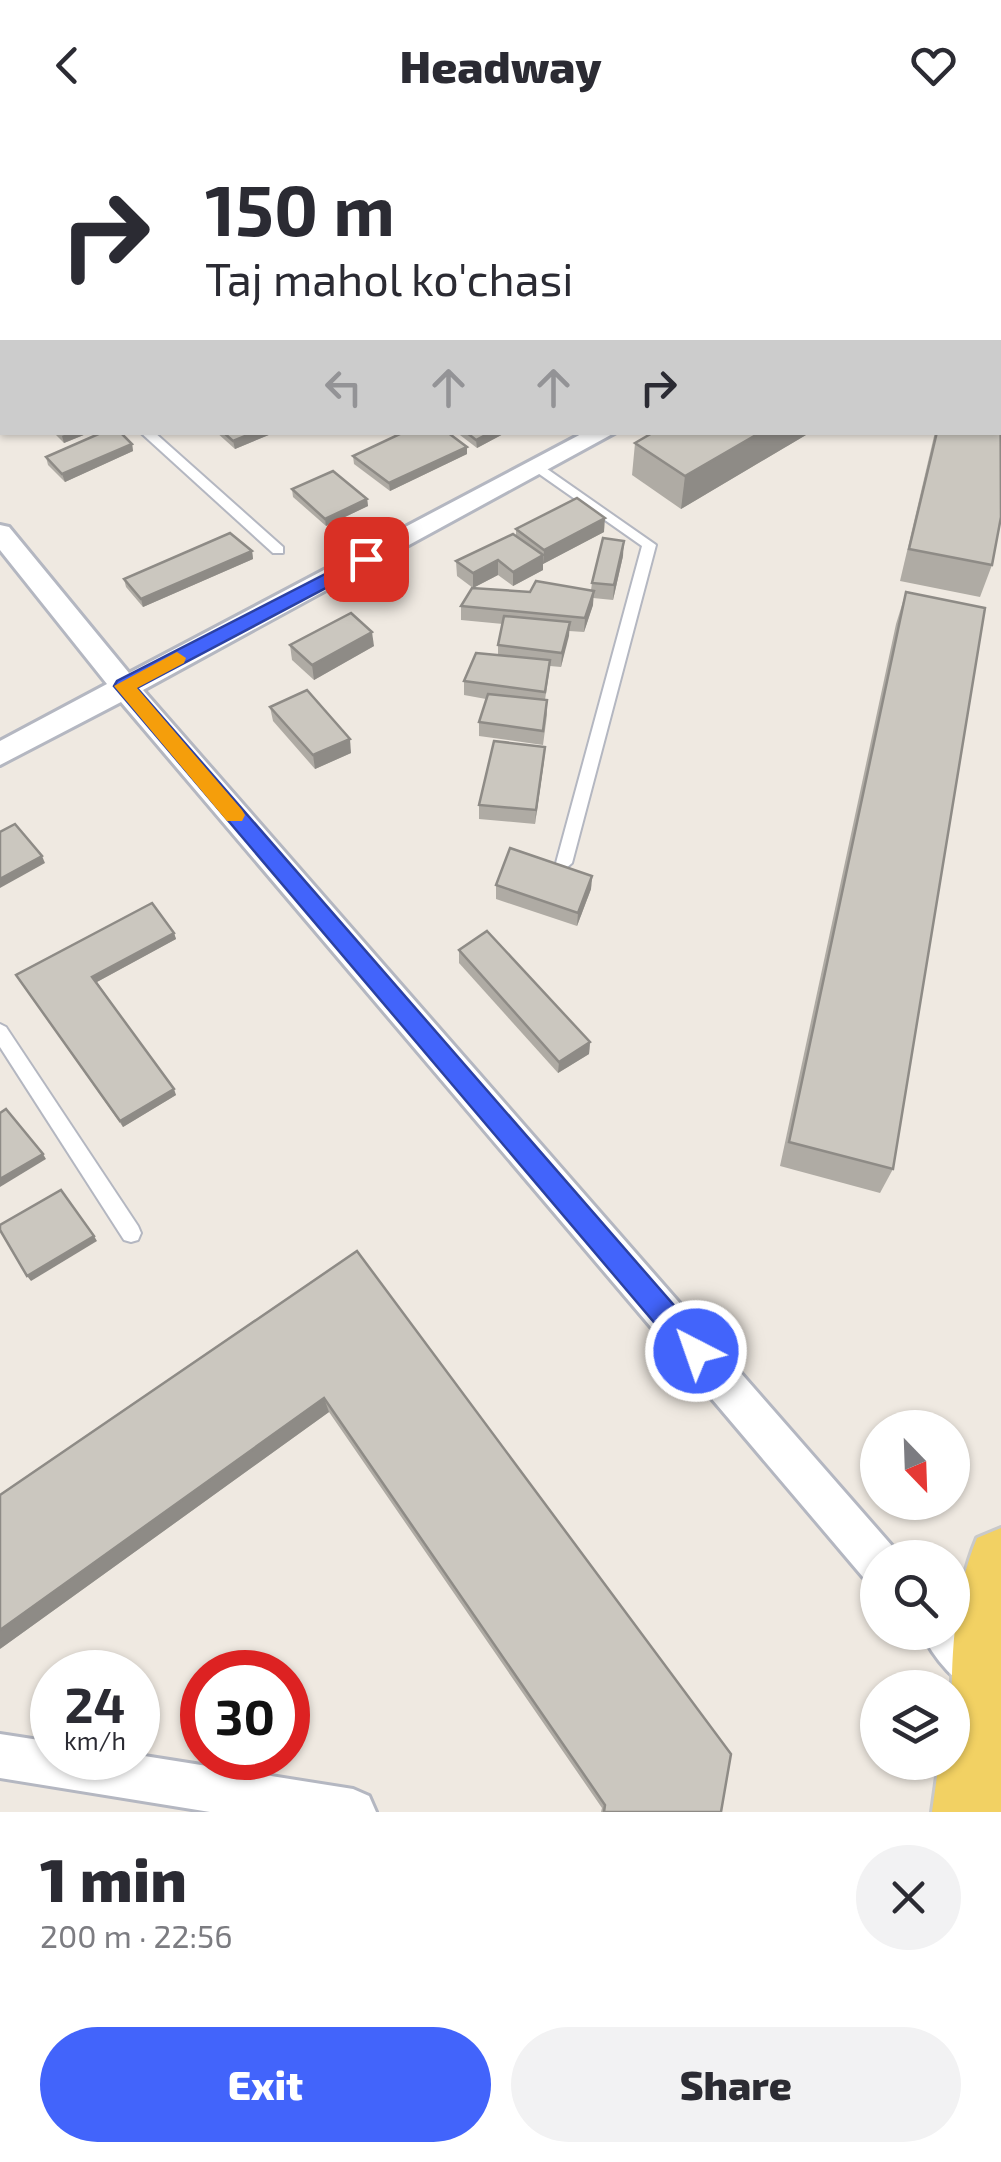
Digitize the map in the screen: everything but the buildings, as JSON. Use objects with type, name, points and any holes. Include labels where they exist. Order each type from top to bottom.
[{"type":"main road","points":[[969,1812],[965,1655],[1001,1562]]},
{"type":"street","points":[[0,754],[599,435]]},
{"type":"street","points":[[0,533],[124,686],[860,1541]]},
{"type":"street","points":[[0,1756],[353,1812]]},
{"type":"lane","points":[[149,435],[278,550]]},
{"type":"lane","points":[[540,468],[649,545],[564,863]]},
{"type":"lane","points":[[0,1032],[131,1233]]},
{"type":"slow traffic","points":[[177,658],[124,686],[235,815]]},
{"type":"route","points":[[366,559],[124,686],[696,1351]]}]
